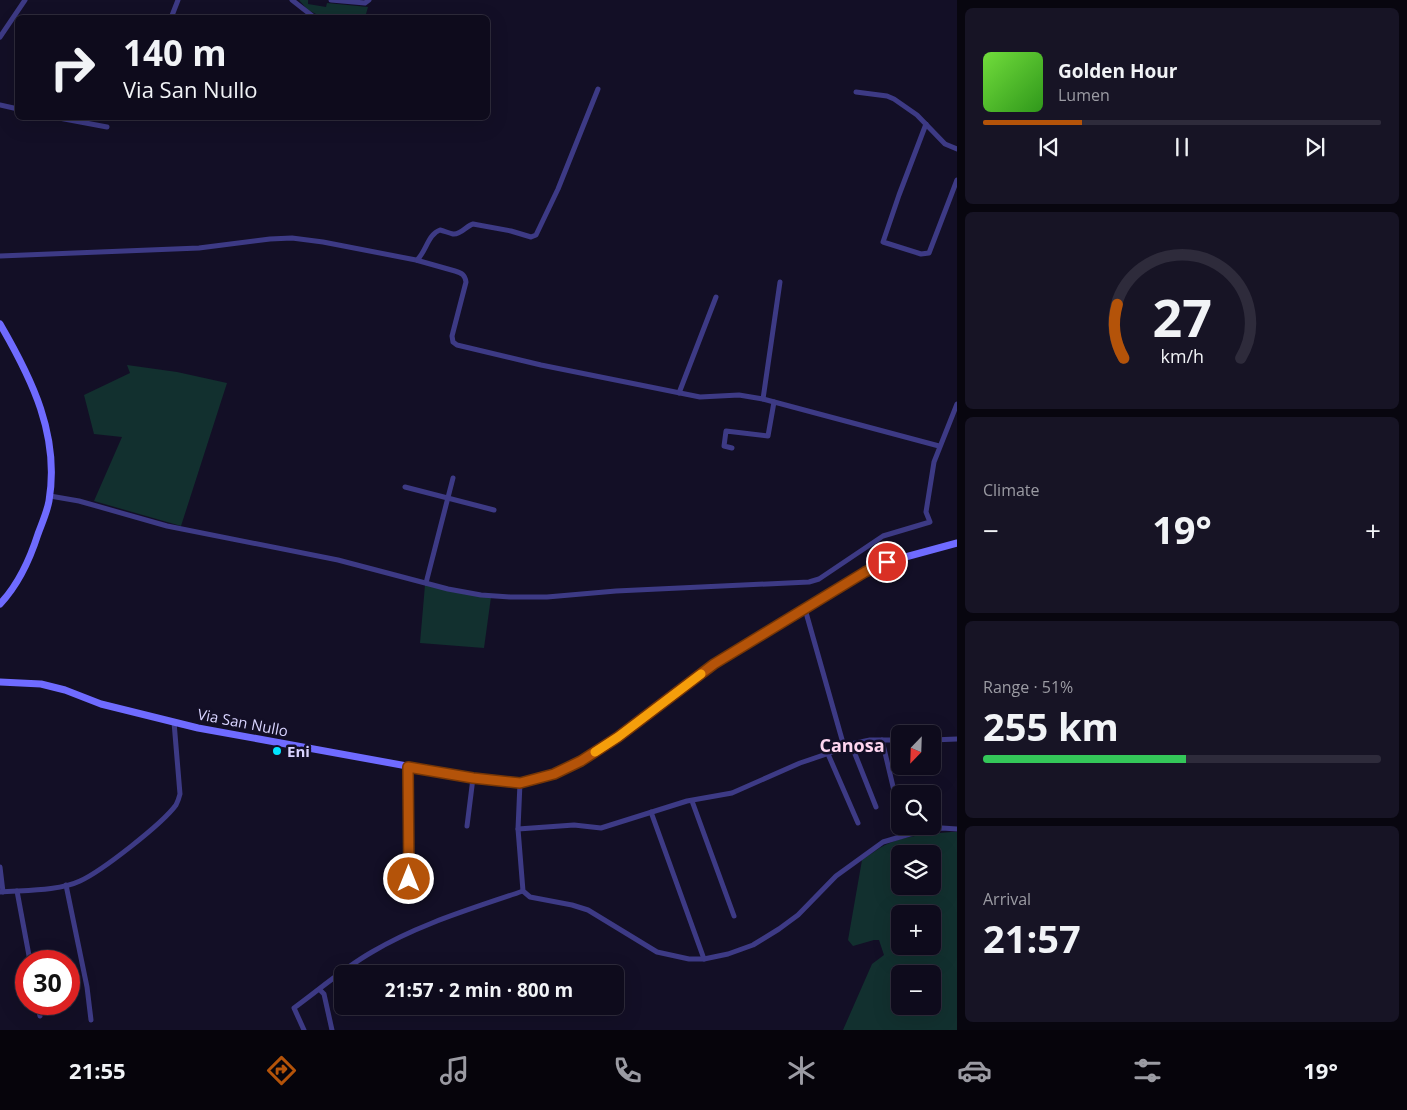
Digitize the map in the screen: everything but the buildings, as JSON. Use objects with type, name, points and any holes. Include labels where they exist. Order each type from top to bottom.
[{"type":"street","points":[[16,15],[25,0]]},
{"type":"street","points":[[172,15],[178,0]]},
{"type":"street","points":[[292,0],[311,15]]},
{"type":"street","points":[[331,0],[365,3],[369,0]]},
{"type":"street","points":[[0,37],[15,16]]},
{"type":"street","points":[[417,260],[425,252],[434,233],[440,230],[455,234],[473,224],[531,237],[536,235],[558,189],[598,89]]},
{"type":"street","points":[[856,92],[887,96],[894,99],[917,115],[945,144],[957,149]]},
{"type":"street","points":[[0,105],[15,108]]},
{"type":"street","points":[[70,120],[107,127]]},
{"type":"street","points":[[926,124],[883,242],[921,254],[929,253],[957,180]]},
{"type":"street","points":[[0,256],[200,248],[270,238],[292,238],[417,260],[462,273],[466,277],[452,336],[453,342],[457,345],[524,361],[700,397],[739,395],[763,399],[843,422],[939,446]]},
{"type":"street","points":[[763,399],[780,282]]},
{"type":"street","points":[[679,393],[716,297]]},
{"type":"street","points":[[0,324],[30,381],[46,423],[52,458],[49,502],[34,548],[22,573],[0,604]]},
{"type":"street","points":[[732,448],[724,446],[726,431],[768,436],[774,402]]},
{"type":"street","points":[[50,496],[94,505],[167,526],[338,560],[426,583],[481,594],[526,597],[659,588],[809,582],[819,579],[883,536],[930,522],[926,512],[933,467],[939,446],[957,404]]},
{"type":"street","points":[[426,583],[453,478]]},
{"type":"street","points":[[404,488],[494,510]]},
{"type":"street","name":"Via San Nullo","points":[[0,682],[41,684],[65,690],[101,704],[198,728],[408,767],[473,778],[520,783],[554,774],[581,761],[618,737],[714,664],[865,572],[887,562],[957,544]]},
{"type":"street","points":[[805,609],[842,741],[845,744],[851,744]]},
{"type":"street","points":[[0,867],[2,892],[79,882],[96,872],[153,827],[177,803],[180,794],[174,722]]},
{"type":"street","points":[[941,740],[957,739]]},
{"type":"street","points":[[882,740],[893,785]]},
{"type":"street","points":[[518,829],[574,825],[601,828],[692,801],[732,793],[800,763],[851,744],[863,741],[891,740]]},
{"type":"street","points":[[851,744],[876,807]]},
{"type":"street","points":[[828,754],[858,823]]},
{"type":"street","points":[[408,767],[409,898]]},
{"type":"street","points":[[468,826],[473,778]]},
{"type":"street","points":[[520,783],[518,829],[523,891],[530,897],[588,910],[657,952],[689,959],[704,959],[728,954],[753,945],[780,929],[798,915],[836,876],[883,842],[910,834],[942,828],[957,829]]},
{"type":"street","points":[[692,801],[734,916]]},
{"type":"street","points":[[651,812],[704,959]]},
{"type":"street","points":[[66,885],[87,987],[91,1020]]},
{"type":"street","points":[[17,891],[28,950]]},
{"type":"street","points":[[304,1030],[294,1008],[320,990],[351,964],[406,933],[432,922],[523,891]]},
{"type":"street","points":[[320,990],[324,994],[332,1030]]},
{"type":"green space","points":[[299,0],[308,0],[308,4],[326,7],[327,3],[368,7],[366,14],[369,15],[318,15],[308,10]]},
{"type":"green space","points":[[127,365],[177,372],[227,383],[181,526],[94,501],[122,437],[94,434],[84,395],[130,373]]},
{"type":"green space","points":[[425,585],[491,597],[484,648],[420,643]]},
{"type":"green space","points":[[957,832],[957,1030],[843,1030],[872,964],[884,955],[879,940],[853,946],[848,940],[862,860],[882,847],[901,839],[941,835],[941,833]]},
{"type":"slow traffic","points":[[595,752],[618,737],[701,674]]},
{"type":"place","name":"Eni","points":[[277,751]]},
{"type":"district","name":"Canosa","points":[[852,745]]},
{"type":"route","points":[[409,879],[408,767],[473,778],[520,783],[554,774],[581,761],[618,737],[714,664],[865,572],[887,562]]}]
